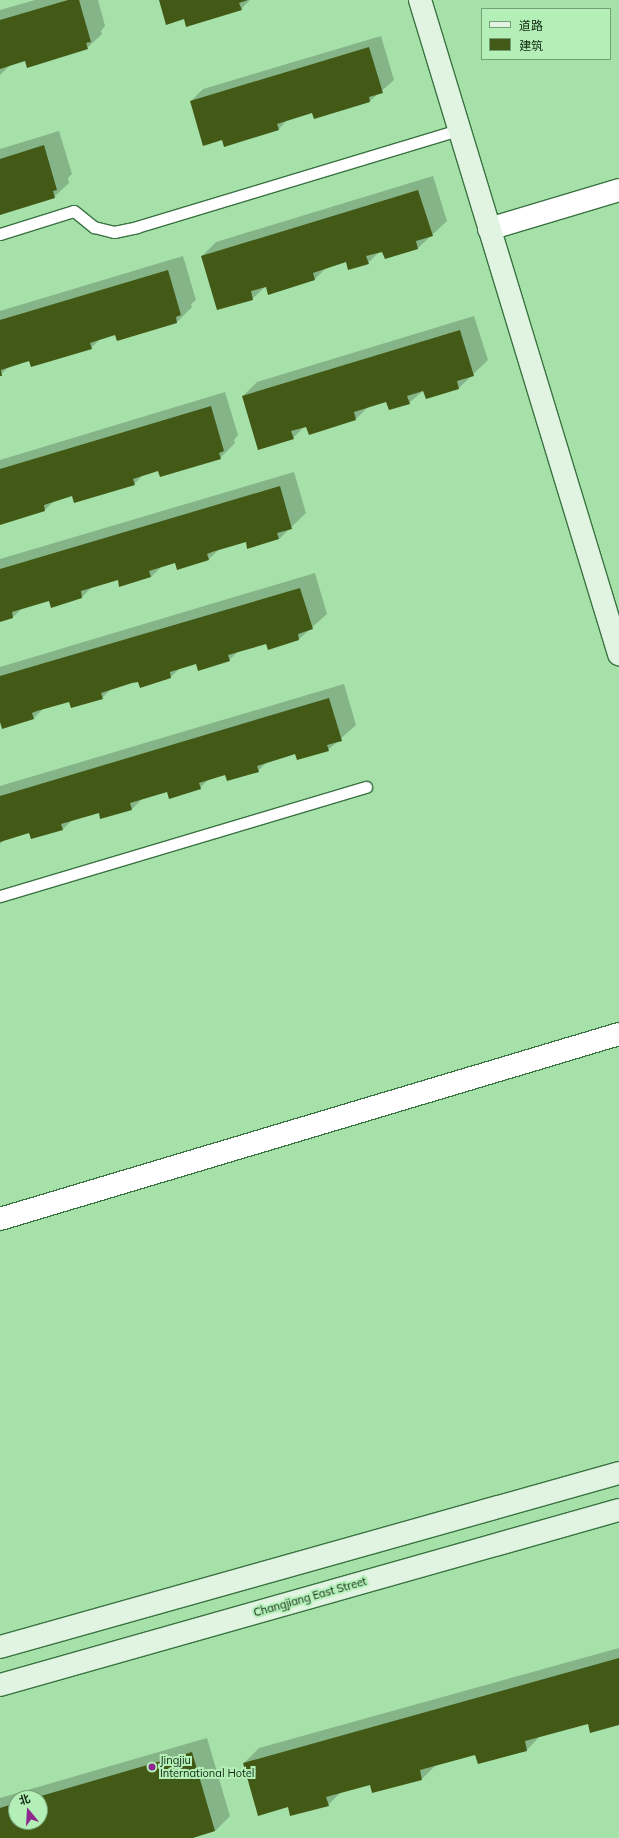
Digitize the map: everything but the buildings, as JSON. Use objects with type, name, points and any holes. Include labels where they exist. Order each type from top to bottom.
[{"type":"main road","points":[[420,0],[489,229],[613,613],[619,654]]},
{"type":"main road","points":[[0,1646],[619,1473]]},
{"type":"main road","name":"Changjiang East Street","points":[[0,1685],[619,1510]]},
{"type":"street","points":[[489,229],[619,190]]},
{"type":"street","points":[[0,1219],[619,1034]]},
{"type":"lane","points":[[0,234],[74,211],[94,227],[100,229],[114,232],[137,227],[459,130]]},
{"type":"lane","points":[[0,896],[366,787]]},
{"type":"place","name":"Jingjiu International Hotel","points":[[152,1767]]}]
